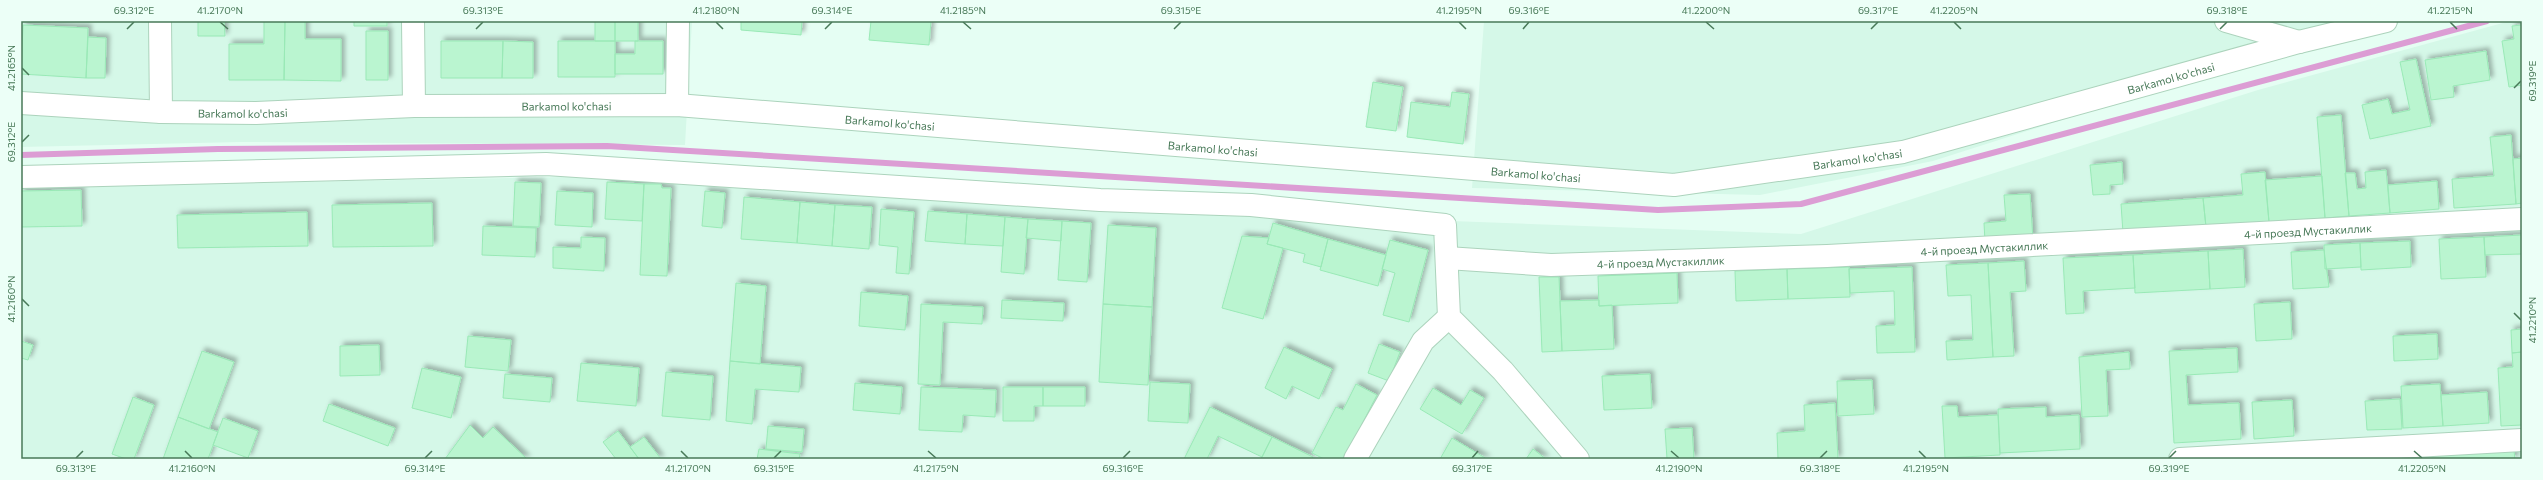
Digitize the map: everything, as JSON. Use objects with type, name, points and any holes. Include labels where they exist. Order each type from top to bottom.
[{"type":"street","points":[[160,21],[161,112]]},
{"type":"street","points":[[413,21],[414,106]]},
{"type":"street","points":[[677,106],[678,21]]},
{"type":"street","points":[[2226,21],[2299,42]]},
{"type":"street","name":"Barkamol ko'chasi","points":[[21,103],[161,112],[256,113],[414,106],[677,106],[1674,185],[1904,152],[2299,42],[2386,21]]},
{"type":"street","points":[[21,177],[546,164],[1100,200],[1251,205],[1445,225],[1449,317],[1503,371],[1578,459]]},
{"type":"street","name":"4-й проезд Мустакиллик","points":[[1447,258],[1551,265],[1827,256],[2522,219]]},
{"type":"street","points":[[1355,459],[1423,341],[1449,317]]},
{"type":"street","points":[[2180,459],[2522,440]]},
{"type":"shaded area","points":[[21,21],[692,21],[685,145],[240,142],[21,147]]},
{"type":"shaded area","points":[[1484,21],[2373,21],[1933,161],[1760,195],[1472,188]]},
{"type":"shaded area","points":[[2510,21],[2522,21],[2522,459],[21,459],[21,187],[620,176],[965,203],[1801,234],[2258,90]]},
{"type":"building","points":[[198,21],[224,21],[225,36],[198,36]]},
{"type":"building","points":[[264,21],[285,21],[284,80],[229,80],[229,44],[264,44]]},
{"type":"building","points":[[285,21],[305,21],[305,39],[341,39],[341,81],[284,80]]},
{"type":"building","points":[[354,21],[387,21],[387,26],[354,26]]},
{"type":"building","points":[[595,21],[615,21],[615,41],[595,41]]},
{"type":"building","points":[[615,21],[638,21],[638,41],[615,41]]},
{"type":"building","points":[[741,21],[802,21],[801,35],[741,30]]},
{"type":"building","points":[[871,21],[931,21],[929,45],[869,40]]},
{"type":"building","points":[[23,25],[88,28],[86,78],[21,74]]},
{"type":"building","points":[[2522,25],[2522,85],[2509,87],[2502,41],[2514,39],[2512,26]]},
{"type":"building","points":[[366,31],[388,31],[388,80],[366,80]]},
{"type":"building","points":[[88,37],[106,38],[105,78],[86,78]]},
{"type":"building","points":[[441,41],[503,41],[502,78],[441,78]]},
{"type":"building","points":[[503,41],[533,42],[533,78],[502,78]]},
{"type":"building","points":[[558,41],[615,41],[615,77],[558,77]]},
{"type":"building","points":[[635,41],[663,41],[663,74],[615,74],[615,54],[635,54]]},
{"type":"building","points":[[2486,51],[2490,80],[2453,86],[2454,97],[2431,100],[2425,60]]},
{"type":"building","points":[[2416,59],[2431,126],[2370,139],[2362,105],[2388,99],[2392,114],[2410,110],[2400,62]]},
{"type":"building","points":[[1373,82],[1403,87],[1396,131],[1366,127]]},
{"type":"building","points":[[1452,92],[1469,94],[1463,144],[1407,137],[1411,102],[1450,107]]},
{"type":"building","points":[[2341,115],[2349,216],[2325,218],[2317,117]]},
{"type":"building","points":[[2511,135],[2516,204],[2454,208],[2452,179],[2494,176],[2490,137]]},
{"type":"building","points":[[2522,158],[2522,203],[2516,204],[2513,159]]},
{"type":"building","points":[[2122,162],[2123,184],[2110,185],[2110,194],[2093,195],[2090,165]]},
{"type":"building","points":[[2386,170],[2390,213],[2349,216],[2345,173],[2355,173],[2357,189],[2366,188],[2365,172]]},
{"type":"building","points":[[2265,172],[2269,222],[2206,227],[2203,198],[2243,195],[2241,174]]},
{"type":"building","points":[[2322,176],[2325,218],[2269,222],[2265,180]]},
{"type":"building","points":[[2437,181],[2439,209],[2390,213],[2388,185]]},
{"type":"building","points":[[515,182],[541,183],[539,227],[513,226]]},
{"type":"building","points":[[607,182],[644,184],[642,221],[605,219]]},
{"type":"building","points":[[644,184],[661,184],[662,188],[671,188],[667,276],[640,275]]},
{"type":"building","points":[[81,190],[82,226],[21,227],[21,191]]},
{"type":"building","points":[[557,191],[593,193],[592,227],[555,225]]},
{"type":"building","points":[[705,191],[725,193],[722,228],[702,226]]},
{"type":"building","points":[[2030,194],[2033,240],[1985,242],[1984,223],[2006,221],[2004,195]]},
{"type":"building","points":[[744,197],[800,202],[797,243],[741,239]]},
{"type":"building","points":[[2203,198],[2206,227],[2123,233],[2121,204]]},
{"type":"building","points":[[800,202],[835,205],[832,246],[797,243]]},
{"type":"building","points":[[432,203],[433,246],[333,247],[332,205]]},
{"type":"building","points":[[835,205],[872,207],[869,249],[832,246]]},
{"type":"building","points":[[881,209],[914,212],[909,274],[896,273],[898,247],[879,245]]},
{"type":"building","points":[[928,211],[967,214],[965,244],[925,241]]},
{"type":"building","points":[[307,212],[308,246],[178,248],[177,215]]},
{"type":"building","points":[[967,214],[1005,217],[1003,246],[965,244]]},
{"type":"building","points":[[1005,217],[1028,219],[1024,274],[1001,272]]},
{"type":"building","points":[[1028,219],[1062,221],[1061,241],[1026,238]]},
{"type":"building","points":[[1062,221],[1091,223],[1087,282],[1058,280]]},
{"type":"building","points":[[1273,223],[1328,239],[1321,267],[1303,262],[1305,254],[1267,244]]},
{"type":"building","points":[[1108,225],[1156,228],[1152,307],[1103,304]]},
{"type":"building","points":[[483,226],[536,228],[535,257],[482,255]]},
{"type":"building","points":[[2522,235],[2522,254],[2485,255],[2484,237]]},
{"type":"building","points":[[1242,236],[1269,238],[1267,244],[1283,248],[1263,319],[1222,308]]},
{"type":"building","points":[[581,237],[605,238],[604,271],[553,268],[553,247],[581,248]]},
{"type":"building","points":[[2484,237],[2486,277],[2441,279],[2439,239]]},
{"type":"building","points":[[1328,239],[1386,255],[1378,286],[1320,270]]},
{"type":"building","points":[[1390,240],[1428,250],[1409,322],[1383,315],[1395,273],[1382,269]]},
{"type":"building","points":[[2410,241],[2411,267],[2361,270],[2360,243]]},
{"type":"building","points":[[2360,243],[2361,267],[2325,269],[2324,245]]},
{"type":"building","points":[[2243,249],[2245,287],[2210,289],[2208,251]]},
{"type":"building","points":[[2324,250],[2329,287],[2293,289],[2291,252]]},
{"type":"building","points":[[2208,251],[2210,289],[2135,293],[2133,255]]},
{"type":"building","points":[[2133,255],[2135,288],[2083,291],[2084,313],[2066,314],[2063,258]]},
{"type":"building","points":[[2024,261],[2026,291],[2010,292],[2014,356],[1993,357],[1988,263]]},
{"type":"building","points":[[1988,263],[1993,357],[1947,360],[1946,341],[1973,340],[1971,295],[1948,296],[1946,265]]},
{"type":"building","points":[[1849,267],[1850,297],[1788,299],[1787,269]]},
{"type":"building","points":[[1912,267],[1915,352],[1877,353],[1876,326],[1895,325],[1894,291],[1850,293],[1849,269]]},
{"type":"building","points":[[1787,269],[1788,299],[1736,301],[1735,271]]},
{"type":"building","points":[[1677,273],[1678,303],[1599,306],[1598,276]]},
{"type":"building","points":[[1539,277],[1559,277],[1562,351],[1542,352]]},
{"type":"building","points":[[736,283],[766,286],[760,364],[730,361]]},
{"type":"building","points":[[861,292],[908,296],[905,330],[859,326]]},
{"type":"building","points":[[1002,300],[1064,303],[1063,321],[1001,318]]},
{"type":"building","points":[[1599,300],[1599,306],[1612,305],[1614,349],[1562,351],[1560,301]]},
{"type":"building","points":[[2290,302],[2292,339],[2256,341],[2254,304]]},
{"type":"building","points":[[921,304],[983,307],[982,324],[943,322],[940,385],[918,384]]},
{"type":"building","points":[[1103,304],[1152,307],[1148,385],[1099,382]]},
{"type":"building","points":[[2522,329],[2522,352],[2512,353],[2511,330]]},
{"type":"building","points":[[2437,334],[2438,359],[2394,361],[2393,336]]},
{"type":"building","points":[[468,336],[511,340],[508,371],[465,367]]},
{"type":"building","points":[[21,341],[33,345],[28,360],[21,358]]},
{"type":"building","points":[[1379,344],[1400,352],[1389,381],[1368,373]]},
{"type":"building","points":[[379,345],[380,375],[340,376],[340,346]]},
{"type":"building","points":[[1284,347],[1332,369],[1319,399],[1292,386],[1286,399],[1265,388]]},
{"type":"building","points":[[2237,348],[2238,372],[2186,375],[2188,405],[2239,403],[2241,439],[2174,443],[2169,351]]},
{"type":"building","points":[[202,351],[234,362],[209,429],[178,417]]},
{"type":"building","points":[[2129,352],[2130,369],[2106,370],[2108,416],[2082,417],[2079,357]]},
{"type":"building","points":[[2522,352],[2522,425],[2501,426],[2498,368],[2513,367],[2512,353]]},
{"type":"building","points":[[730,361],[801,367],[799,392],[755,389],[752,424],[726,421]]},
{"type":"building","points":[[581,363],[639,368],[636,406],[577,401]]},
{"type":"building","points":[[422,368],[461,377],[451,418],[412,408]]},
{"type":"building","points":[[666,372],[713,376],[710,420],[662,416]]},
{"type":"building","points":[[505,374],[552,378],[550,402],[503,398]]},
{"type":"building","points":[[1650,374],[1652,408],[1604,410],[1602,376]]},
{"type":"building","points":[[1872,380],[1874,414],[1838,416],[1837,381]]},
{"type":"building","points":[[1150,382],[1190,384],[1188,423],[1148,421]]},
{"type":"building","points":[[855,383],[902,387],[900,414],[853,410]]},
{"type":"building","points":[[1356,384],[1377,395],[1344,459],[1324,459],[1312,453],[1336,407],[1343,410]]},
{"type":"building","points":[[2440,384],[2443,426],[2403,428],[2401,386]]},
{"type":"building","points":[[921,387],[996,390],[995,417],[963,415],[962,432],[919,430]]},
{"type":"building","points":[[1003,387],[1043,387],[1043,406],[1034,406],[1034,421],[1003,421]]},
{"type":"building","points":[[1043,387],[1085,387],[1085,406],[1043,406]]},
{"type":"building","points":[[1433,388],[1461,405],[1470,390],[1484,398],[1462,434],[1420,409]]},
{"type":"building","points":[[2487,392],[2489,423],[2443,426],[2441,395]]},
{"type":"building","points":[[133,397],[154,405],[134,459],[126,459],[112,454]]},
{"type":"building","points":[[2400,399],[2402,429],[2367,430],[2365,401]]},
{"type":"building","points":[[2292,400],[2294,436],[2254,439],[2252,402]]},
{"type":"building","points":[[1835,403],[1838,459],[1778,459],[1777,433],[1805,431],[1804,405]]},
{"type":"building","points":[[329,404],[395,428],[388,446],[323,421]]},
{"type":"building","points":[[1942,406],[1957,406],[1958,417],[1998,415],[2000,455],[1945,458]]},
{"type":"building","points":[[1210,407],[1272,437],[1262,457],[1218,436],[1207,459],[1184,459]]},
{"type":"building","points":[[2046,407],[2046,417],[2079,415],[2080,449],[2000,453],[1998,409]]},
{"type":"building","points":[[178,417],[218,432],[208,459],[163,459]]},
{"type":"building","points":[[223,418],[258,431],[248,458],[213,445]]},
{"type":"building","points":[[470,425],[483,438],[493,427],[527,459],[445,459]]},
{"type":"building","points":[[768,426],[804,429],[802,452],[766,449]]},
{"type":"building","points":[[1692,428],[1694,459],[1667,459],[1665,429]]},
{"type":"building","points":[[618,431],[639,459],[616,459],[603,442]]},
{"type":"building","points":[[644,437],[661,459],[639,459],[630,447]]},
{"type":"building","points":[[1272,437],[1313,457],[1312,459],[1261,459]]},
{"type":"building","points":[[1452,438],[1487,459],[1440,459]]},
{"type":"building","points":[[759,449],[800,454],[799,459],[757,459]]},
{"type":"building","points":[[1533,449],[1546,459],[1526,459]]},
{"type":"building","points":[[2514,451],[2515,459],[2413,459],[2413,456]]},
{"type":"building","points":[[2411,456],[2411,459],[2350,459]]},
{"type":"waterway","points":[[21,155],[218,149],[607,146],[1658,210],[1801,204],[2487,21]]}]
